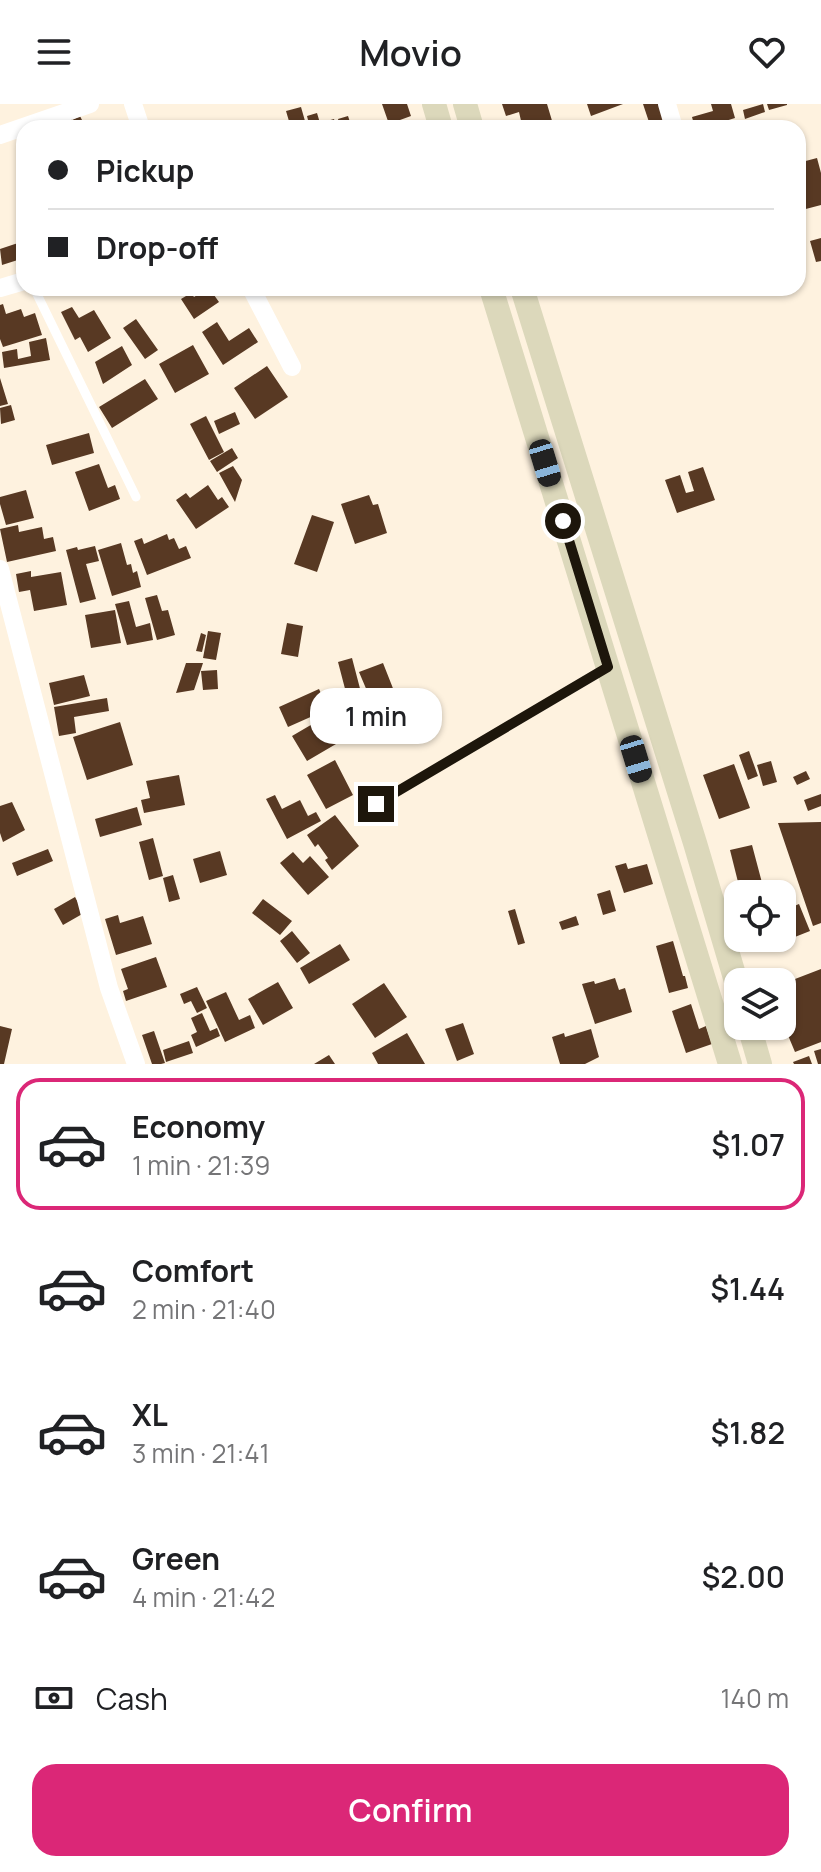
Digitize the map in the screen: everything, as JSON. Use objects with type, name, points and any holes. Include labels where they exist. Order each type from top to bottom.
[{"type":"main road","points":[[493,296],[730,1064]]},
{"type":"main road","points":[[525,296],[732,968]]},
{"type":"main road","points":[[753,1040],[760,1064]]},
{"type":"street","points":[[44,120],[90,104]]},
{"type":"street","points":[[255,296],[292,367]]},
{"type":"street","points":[[0,569],[109,988],[136,1064]]},
{"type":"lane","points":[[38,296],[136,497]]},
{"type":"lane","points":[[376,804],[608,667]]},
{"type":"building","points":[[382,104],[407,104],[411,116],[388,120]]},
{"type":"building","points":[[502,104],[547,104],[552,120],[521,120],[519,112],[506,116]]},
{"type":"building","points":[[587,104],[623,104],[591,116]]},
{"type":"building","points":[[643,104],[663,104],[668,120],[648,120]]},
{"type":"building","points":[[711,104],[731,104],[735,118],[693,120],[692,117],[713,111]]},
{"type":"building","points":[[763,104],[765,112],[745,119],[743,110]]},
{"type":"building","points":[[767,104],[787,104],[787,105],[769,110]]},
{"type":"building","points":[[301,107],[305,120],[289,120],[286,111]]},
{"type":"building","points":[[68,112],[72,120],[54,120]]},
{"type":"building","points":[[317,113],[319,120],[308,120],[307,116]]},
{"type":"building","points":[[817,158],[821,173],[821,205],[806,209],[806,161]]},
{"type":"building","points":[[821,238],[821,261],[816,262],[810,241]]},
{"type":"building","points":[[16,244],[16,261],[2,265],[0,249]]},
{"type":"building","points":[[215,296],[219,302],[194,319],[181,299]]},
{"type":"building","points":[[3,304],[6,314],[21,309],[24,317],[35,313],[42,335],[3,347],[0,339],[0,305]]},
{"type":"building","points":[[72,307],[79,318],[94,310],[111,338],[88,352],[80,337],[75,340],[61,312]]},
{"type":"building","points":[[136,319],[158,350],[145,359],[123,328]]},
{"type":"building","points":[[217,322],[229,341],[249,328],[258,342],[223,365],[202,332]]},
{"type":"building","points":[[46,338],[50,360],[4,368],[2,352],[17,349],[18,359],[31,356],[29,342]]},
{"type":"building","points":[[193,345],[209,374],[175,393],[159,364]]},
{"type":"building","points":[[122,346],[132,365],[103,384],[95,362]]},
{"type":"building","points":[[267,366],[288,397],[255,419],[234,388]]},
{"type":"building","points":[[0,378],[8,404],[0,406]]},
{"type":"building","points":[[145,379],[158,399],[112,428],[99,407]]},
{"type":"building","points":[[11,405],[15,420],[1,424],[0,408]]},
{"type":"building","points":[[235,412],[240,424],[219,434],[214,421]]},
{"type":"building","points":[[206,416],[224,452],[209,460],[190,424]]},
{"type":"building","points":[[89,433],[94,453],[52,465],[46,445]]},
{"type":"building","points":[[232,448],[238,458],[217,472],[210,461]]},
{"type":"building","points":[[99,464],[108,488],[115,485],[120,499],[89,511],[75,472]]},
{"type":"building","points":[[233,466],[242,480],[235,502],[219,473]]},
{"type":"building","points":[[703,467],[715,500],[677,513],[665,480],[680,475],[686,493],[694,491],[688,472]]},
{"type":"building","points":[[208,485],[218,500],[222,497],[229,507],[196,529],[176,500],[186,493],[190,498]]},
{"type":"building","points":[[26,490],[34,518],[6,525],[0,497]]},
{"type":"building","points":[[369,495],[373,505],[378,504],[387,533],[355,544],[341,504]]},
{"type":"building","points":[[312,515],[334,522],[317,572],[294,564]]},
{"type":"building","points":[[18,525],[19,532],[42,527],[44,539],[53,537],[56,551],[7,562],[0,529]]},
{"type":"building","points":[[167,534],[169,540],[174,538],[179,549],[186,546],[191,558],[147,575],[134,541],[142,538],[144,544]]},
{"type":"building","points":[[121,543],[127,565],[131,564],[133,573],[137,571],[141,587],[112,596],[98,550]]},
{"type":"building","points":[[95,546],[99,561],[86,564],[96,599],[80,603],[66,550]]},
{"type":"building","points":[[31,571],[31,577],[61,572],[67,605],[34,611],[30,590],[19,592],[16,574]]},
{"type":"building","points":[[157,595],[162,611],[168,610],[175,635],[157,640],[145,598]]},
{"type":"building","points":[[129,601],[136,627],[150,623],[153,640],[127,645],[115,604]]},
{"type":"building","points":[[115,610],[121,643],[91,648],[85,615]]},
{"type":"building","points":[[287,623],[303,626],[298,657],[281,654]]},
{"type":"building","points":[[208,631],[221,633],[216,660],[203,658]]},
{"type":"building","points":[[201,633],[206,635],[202,652],[196,651]]},
{"type":"building","points":[[352,658],[363,700],[349,704],[338,662]]},
{"type":"building","points":[[186,663],[203,663],[194,690],[176,693]]},
{"type":"building","points":[[383,663],[396,696],[373,705],[359,672]]},
{"type":"building","points":[[217,670],[218,689],[203,690],[201,671]]},
{"type":"building","points":[[84,675],[90,696],[54,705],[49,683]]},
{"type":"building","points":[[319,689],[324,700],[320,702],[324,711],[288,727],[279,707]]},
{"type":"building","points":[[107,698],[109,711],[74,717],[76,733],[59,736],[54,707]]},
{"type":"building","points":[[321,719],[336,744],[307,761],[292,736]]},
{"type":"building","points":[[120,722],[133,765],[87,780],[73,737]]},
{"type":"building","points":[[749,751],[758,776],[748,780],[739,755]]},
{"type":"building","points":[[335,760],[353,795],[326,809],[307,775]]},
{"type":"building","points":[[771,761],[777,782],[763,786],[757,765]]},
{"type":"building","points":[[734,764],[750,808],[719,819],[703,775]]},
{"type":"building","points":[[806,771],[810,779],[797,785],[793,777]]},
{"type":"building","points":[[179,775],[185,805],[144,813],[141,800],[150,798],[146,781]]},
{"type":"building","points":[[821,794],[821,806],[808,811],[804,800]]},
{"type":"building","points":[[275,795],[282,809],[300,800],[308,816],[316,812],[321,821],[287,839],[266,799]]},
{"type":"building","points":[[12,802],[25,830],[3,842],[0,806]]},
{"type":"building","points":[[137,807],[142,825],[100,837],[95,819]]},
{"type":"building","points":[[335,815],[359,846],[332,870],[318,844],[315,847],[307,835]]},
{"type":"building","points":[[821,822],[821,923],[813,926],[778,823]]},
{"type":"building","points":[[153,838],[163,876],[149,880],[139,842]]},
{"type":"building","points":[[752,845],[761,880],[738,880],[730,850]]},
{"type":"building","points":[[48,849],[53,861],[17,876],[12,863]]},
{"type":"building","points":[[220,851],[227,875],[200,883],[193,859]]},
{"type":"building","points":[[293,852],[303,863],[310,856],[329,877],[308,895],[280,863]]},
{"type":"building","points":[[626,863],[628,869],[647,864],[653,884],[624,893],[615,866]]},
{"type":"building","points":[[173,875],[180,899],[169,902],[163,878]]},
{"type":"building","points":[[610,890],[616,911],[603,915],[597,894]]},
{"type":"building","points":[[75,897],[84,913],[63,925],[54,909]]},
{"type":"building","points":[[263,899],[292,921],[280,935],[252,913]]},
{"type":"building","points":[[799,904],[810,931],[796,937],[796,905]]},
{"type":"building","points":[[515,909],[525,943],[518,945],[508,911]]},
{"type":"building","points":[[118,915],[120,923],[143,916],[152,944],[116,955],[105,919]]},
{"type":"building","points":[[576,916],[579,925],[562,930],[559,922]]},
{"type":"building","points":[[292,931],[310,953],[297,963],[280,941]]},
{"type":"building","points":[[673,941],[688,988],[669,993],[656,946]]},
{"type":"building","points":[[340,944],[350,960],[309,984],[300,968]]},
{"type":"building","points":[[156,957],[167,987],[126,1001],[123,991],[128,989],[121,969]]},
{"type":"building","points":[[821,969],[821,1042],[795,1052],[790,1040],[796,1040],[796,979]]},
{"type":"building","points":[[615,978],[619,990],[625,988],[632,1012],[595,1024],[582,984]]},
{"type":"building","points":[[278,982],[293,1008],[263,1025],[248,999]]},
{"type":"building","points":[[384,983],[407,1017],[375,1038],[352,1004]]},
{"type":"building","points":[[197,987],[207,1008],[197,1013],[191,1001],[184,1004],[180,994]]},
{"type":"building","points":[[226,992],[239,1020],[250,1015],[255,1028],[225,1042],[206,1001]]},
{"type":"building","points":[[691,1004],[699,1029],[706,1026],[712,1044],[686,1053],[672,1011]]},
{"type":"building","points":[[202,1013],[210,1031],[217,1028],[220,1036],[196,1047],[191,1035],[197,1032],[191,1018]]},
{"type":"building","points":[[463,1023],[474,1054],[457,1061],[445,1029]]},
{"type":"building","points":[[0,1026],[12,1029],[4,1064],[0,1064]]},
{"type":"building","points":[[591,1029],[599,1057],[585,1064],[560,1064],[552,1037],[564,1033],[565,1037]]},
{"type":"building","points":[[154,1031],[165,1063],[152,1064],[142,1035]]},
{"type":"building","points":[[407,1033],[425,1064],[378,1064],[372,1053]]},
{"type":"building","points":[[189,1041],[193,1053],[166,1062],[163,1050]]},
{"type":"building","points":[[821,1049],[821,1064],[818,1064],[814,1051]]},
{"type":"building","points":[[329,1055],[335,1064],[314,1064]]},
{"type":"building","points":[[809,1056],[812,1064],[793,1062]]},
{"type":"route","points":[[376,804],[608,667],[563,521]]}]
